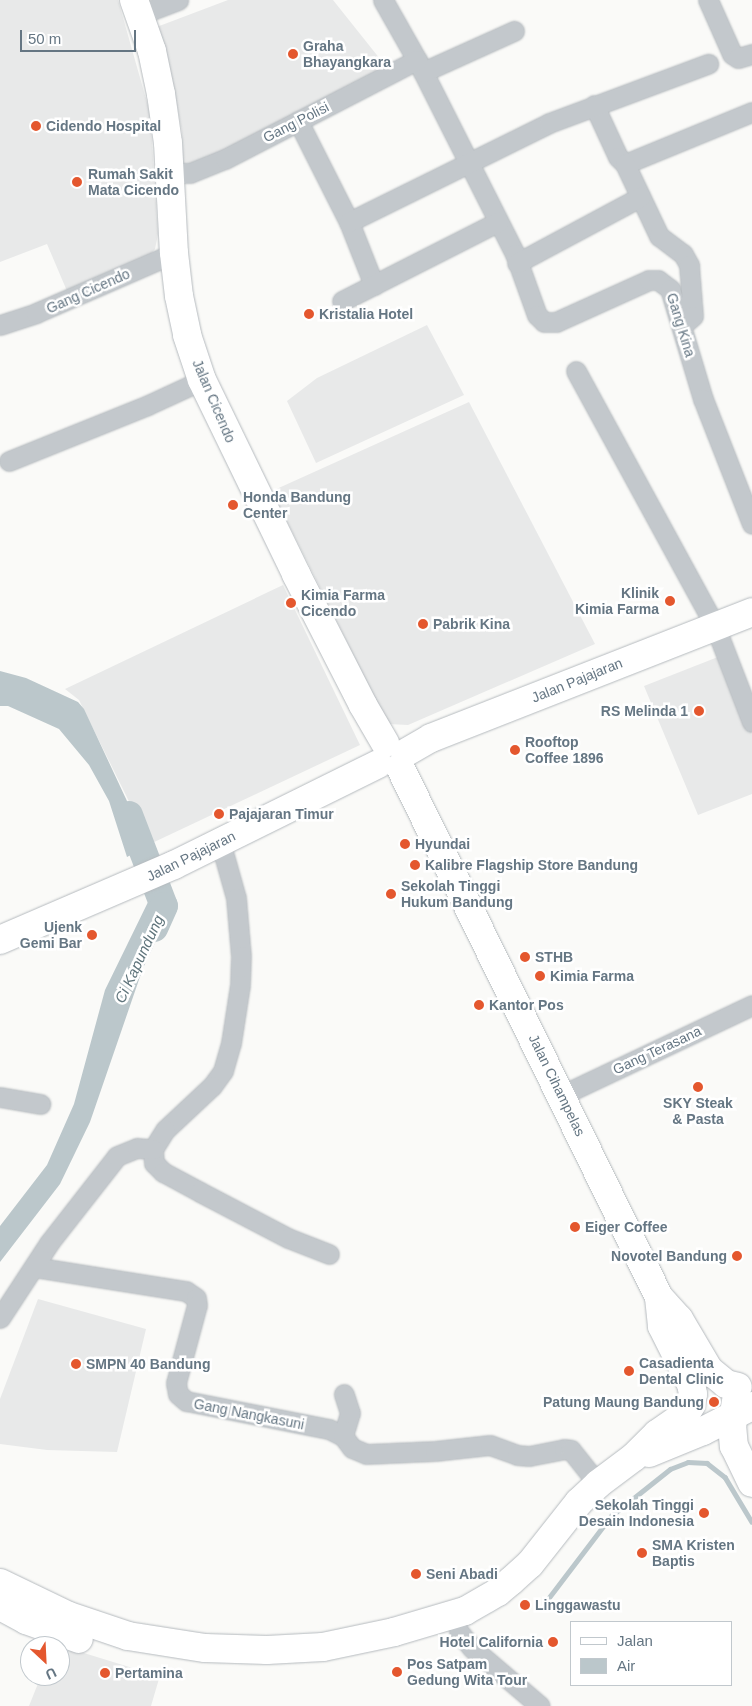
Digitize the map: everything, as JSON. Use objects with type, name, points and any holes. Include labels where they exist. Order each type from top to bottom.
[{"type":"main road","name":"Jalan Cicendo","points":[[137,8],[152,52],[161,94],[171,173],[174,253],[179,296],[188,335],[202,380],[303,588],[392,757]]},
{"type":"main road","name":"Jalan Pajajaran","points":[[0,940],[126,888],[431,738],[752,612]]},
{"type":"main road","name":"Jalan Cihampelas","points":[[392,757],[562,1095],[659,1297],[679,1318],[709,1370],[744,1397]]},
{"type":"main road","name":"Jalan Cihampelas","points":[[634,1458],[657,1434],[686,1414],[692,1400],[691,1384],[662,1326],[659,1297]]},
{"type":"main road","points":[[0,1606],[26,1620],[104,1638],[128,1636],[205,1648],[267,1650],[323,1647],[411,1627],[465,1611],[498,1592],[530,1564],[578,1502],[598,1484],[634,1458],[695,1434],[744,1397]]},
{"type":"main road","points":[[734,1446],[744,1397]]},
{"type":"main road","points":[[695,1434],[719,1436],[734,1446],[752,1482]]},
{"type":"main road","points":[[0,1583],[68,1616],[104,1638],[122,1653],[206,1666],[270,1668],[325,1665],[369,1657],[459,1632],[502,1609],[520,1597],[540,1578],[584,1513],[598,1484]]},
{"type":"street","points":[[137,8],[178,0]]},
{"type":"street","points":[[383,0],[420,66],[515,254],[517,263],[640,197]]},
{"type":"street","points":[[708,0],[732,54],[738,58],[752,54]]},
{"type":"street","name":"Gang Polisi","points":[[171,173],[190,173],[225,159],[298,121],[420,66],[514,31]]},
{"type":"street","points":[[349,222],[549,123],[708,64]]},
{"type":"street","points":[[594,105],[618,157],[625,164],[659,236],[683,254],[689,265],[693,316],[682,326]]},
{"type":"street","points":[[625,164],[752,112]]},
{"type":"street","points":[[298,121],[349,222],[374,285]]},
{"type":"street","points":[[342,301],[498,222]]},
{"type":"street","name":"Gang Cicendo","points":[[0,325],[36,313],[174,253]]},
{"type":"street","name":"Gang Kina","points":[[517,263],[538,315],[544,322],[556,322],[649,280],[658,280],[670,288],[703,399],[752,524]]},
{"type":"street","points":[[576,372],[715,626],[752,722]]},
{"type":"street","points":[[9,461],[148,405],[202,380]]},
{"type":"street","points":[[220,841],[236,898],[240,937],[240,985],[231,1043],[223,1071],[212,1086],[165,1130],[152,1149],[154,1163],[163,1172],[288,1238],[329,1254]]},
{"type":"street","name":"Gang Terasana","points":[[562,1095],[752,1005]]},
{"type":"street","points":[[0,1097],[40,1104]]},
{"type":"street","points":[[0,1318],[49,1243],[118,1156],[137,1148],[152,1149]]},
{"type":"street","name":"Gang Nangkasuni","points":[[34,1267],[186,1291],[196,1298],[197,1305],[176,1383],[178,1394],[186,1401],[330,1429],[344,1437]]},
{"type":"street","points":[[344,1394],[350,1413],[344,1437],[352,1448],[366,1454],[435,1451],[490,1445],[516,1455],[529,1456],[564,1448],[571,1450],[598,1484]]},
{"type":"street","points":[[459,1632],[472,1648],[540,1706]]},
{"type":"shaded area","name":"Rumah Sakit Mata Cicendo","points":[[0,0],[118,0],[150,113],[158,234],[155,249],[149,256],[67,291],[47,244],[0,262]]},
{"type":"shaded area","points":[[228,0],[333,0],[388,69],[225,154],[183,167],[182,132],[178,110],[168,65],[154,28]]},
{"type":"shaded area","points":[[427,325],[464,395],[316,463],[287,401],[317,378]]},
{"type":"shaded area","points":[[469,402],[595,644],[408,725],[388,724],[272,491]]},
{"type":"shaded area","points":[[283,585],[360,745],[150,844],[79,700],[65,689]]},
{"type":"shaded area","name":"RS Melinda 1","points":[[723,655],[752,735],[752,794],[698,815],[644,686]]},
{"type":"shaded area","name":"SMPN 40 Bandung","points":[[38,1299],[146,1329],[117,1452],[47,1450],[0,1444],[0,1399]]},
{"type":"shaded area","name":"Pertamina","points":[[70,1649],[152,1674],[161,1672],[151,1706],[29,1706],[37,1686],[70,1686]]},
{"type":"water","points":[[0,671],[26,678],[78,702],[84,709],[148,846],[127,857],[109,801],[89,765],[59,729],[8,706],[0,706]]},
{"type":"water","points":[[171,889],[166,920],[143,968],[90,1122],[60,1184],[0,1262],[0,1226],[47,1165],[74,1104],[105,990],[149,900]]},
{"type":"waterway","name":"Ci Kapundung","points":[[129,815],[164,906],[154,928]]},
{"type":"waterway","points":[[547,1600],[611,1516],[670,1469],[688,1462],[707,1463],[725,1477],[752,1522]]},
{"type":"place","name":"Graha Bhayangkara","points":[[293,54]]},
{"type":"place","name":"Cidendo Hospital","points":[[36,126]]},
{"type":"place","name":"Rumah Sakit Mata Cicendo","points":[[77,182]]},
{"type":"place","name":"Kristalia Hotel","points":[[309,314]]},
{"type":"place","name":"Honda Bandung Center","points":[[233,505]]},
{"type":"place","name":"Klinik Kimia Farma","points":[[670,601]]},
{"type":"place","name":"Kimia Farma Cicendo","points":[[291,603]]},
{"type":"place","name":"Pabrik Kina","points":[[423,624]]},
{"type":"place","name":"RS Melinda 1","points":[[699,711]]},
{"type":"place","name":"Rooftop Coffee 1896","points":[[515,750]]},
{"type":"place","name":"Pajajaran Timur","points":[[219,814]]},
{"type":"place","name":"Hyundai","points":[[405,844]]},
{"type":"place","name":"Kalibre Flagship Store Bandung","points":[[415,865]]},
{"type":"place","name":"Sekolah Tinggi Hukum Bandung","points":[[391,894]]},
{"type":"place","name":"Ujenk Gemi Bar","points":[[92,935]]},
{"type":"place","name":"STHB","points":[[525,957]]},
{"type":"place","name":"Kimia Farma","points":[[540,976]]},
{"type":"place","name":"Kantor Pos","points":[[479,1005]]},
{"type":"place","name":"SKY Steak & Pasta","points":[[698,1087]]},
{"type":"place","name":"Eiger Coffee","points":[[575,1227]]},
{"type":"place","name":"Novotel Bandung","points":[[737,1256]]},
{"type":"place","name":"SMPN 40 Bandung","points":[[76,1364]]},
{"type":"place","name":"Casadienta Dental Clinic","points":[[629,1371]]},
{"type":"place","name":"Patung Maung Bandung","points":[[714,1402]]},
{"type":"place","name":"Sekolah Tinggi Desain Indonesia","points":[[704,1513]]},
{"type":"place","name":"SMA Kristen Baptis","points":[[642,1553]]},
{"type":"place","name":"Seni Abadi","points":[[416,1574]]},
{"type":"place","name":"Linggawastu","points":[[525,1605]]},
{"type":"place","name":"Hotel California","points":[[553,1642]]},
{"type":"place","name":"Pos Satpam Gedung Wita Tour","points":[[397,1672]]},
{"type":"place","name":"Pertamina","points":[[105,1673]]}]
